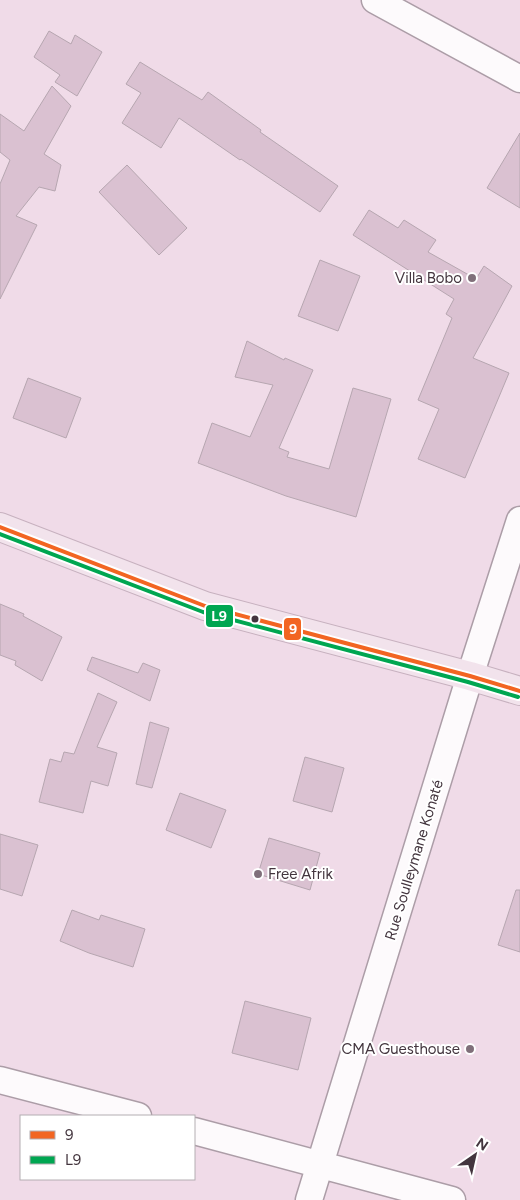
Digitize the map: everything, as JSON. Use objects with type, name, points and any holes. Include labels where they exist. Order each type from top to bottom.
[{"type":"highway","points":[[0,527],[205,606],[520,691]]},
{"type":"street","points":[[375,0],[520,79]]},
{"type":"street","name":"Rue Soulleymane Konaté","points":[[309,1200],[470,676],[520,520]]},
{"type":"street","points":[[0,1080],[134,1115]]},
{"type":"street","points":[[195,1131],[452,1200]]},
{"type":"building","points":[[49,31],[71,44],[75,35],[102,52],[77,96],[55,82],[60,75],[34,57]]},
{"type":"building","points":[[140,62],[202,100],[208,92],[261,130],[260,132],[338,186],[320,212],[179,118],[161,148],[122,123],[141,93],[126,84]]},
{"type":"building","points":[[52,86],[71,106],[44,154],[61,165],[55,191],[39,187],[16,216],[37,225],[0,299],[0,184],[10,160],[0,152],[0,114],[24,131]]},
{"type":"building","points":[[520,133],[520,208],[487,188]]},
{"type":"building","points":[[127,165],[187,228],[159,255],[99,192]]},
{"type":"building","points":[[369,210],[398,228],[404,220],[436,240],[428,252],[476,279],[484,266],[512,286],[473,358],[509,373],[465,478],[418,459],[439,409],[418,400],[452,318],[446,314],[454,299],[353,235]]},
{"type":"building","points":[[320,260],[360,276],[338,331],[298,316]]},
{"type":"building","points":[[247,341],[284,360],[285,358],[313,370],[279,448],[289,452],[287,457],[329,469],[353,388],[391,399],[356,517],[286,496],[198,463],[212,423],[250,437],[273,385],[235,377]]},
{"type":"building","points":[[28,378],[81,398],[66,438],[13,418]]},
{"type":"building","points":[[0,604],[24,614],[23,616],[62,637],[42,681],[15,665],[16,661],[0,655]]},
{"type":"building","points":[[92,657],[138,673],[143,663],[160,670],[150,701],[87,670]]},
{"type":"building","points":[[98,693],[117,702],[97,747],[117,753],[108,786],[91,781],[83,813],[39,802],[50,759],[61,762],[64,752],[74,754]]},
{"type":"building","points":[[150,722],[169,728],[152,788],[136,784]]},
{"type":"building","points":[[305,757],[344,768],[332,812],[293,801]]},
{"type":"building","points":[[180,793],[226,810],[211,848],[166,830]]},
{"type":"building","points":[[0,834],[38,845],[22,896],[0,889]]},
{"type":"building","points":[[269,838],[320,853],[310,890],[258,874]]},
{"type":"building","points":[[516,890],[520,890],[520,952],[498,945]]},
{"type":"building","points":[[72,910],[99,920],[101,915],[145,929],[133,967],[89,953],[60,941]]},
{"type":"building","points":[[245,1001],[311,1018],[298,1070],[232,1053]]},
{"type":"transit line","name":"9","points":[[0,527],[205,606],[520,691]]},
{"type":"transit line","name":"L9","points":[[0,534],[203,612],[518,697]]},
{"type":"place","name":"Villa Bobo","points":[[472,278]]},
{"type":"place","name":"Free Afrik","points":[[258,874]]},
{"type":"place","name":"CMA Guesthouse","points":[[470,1049]]}]
